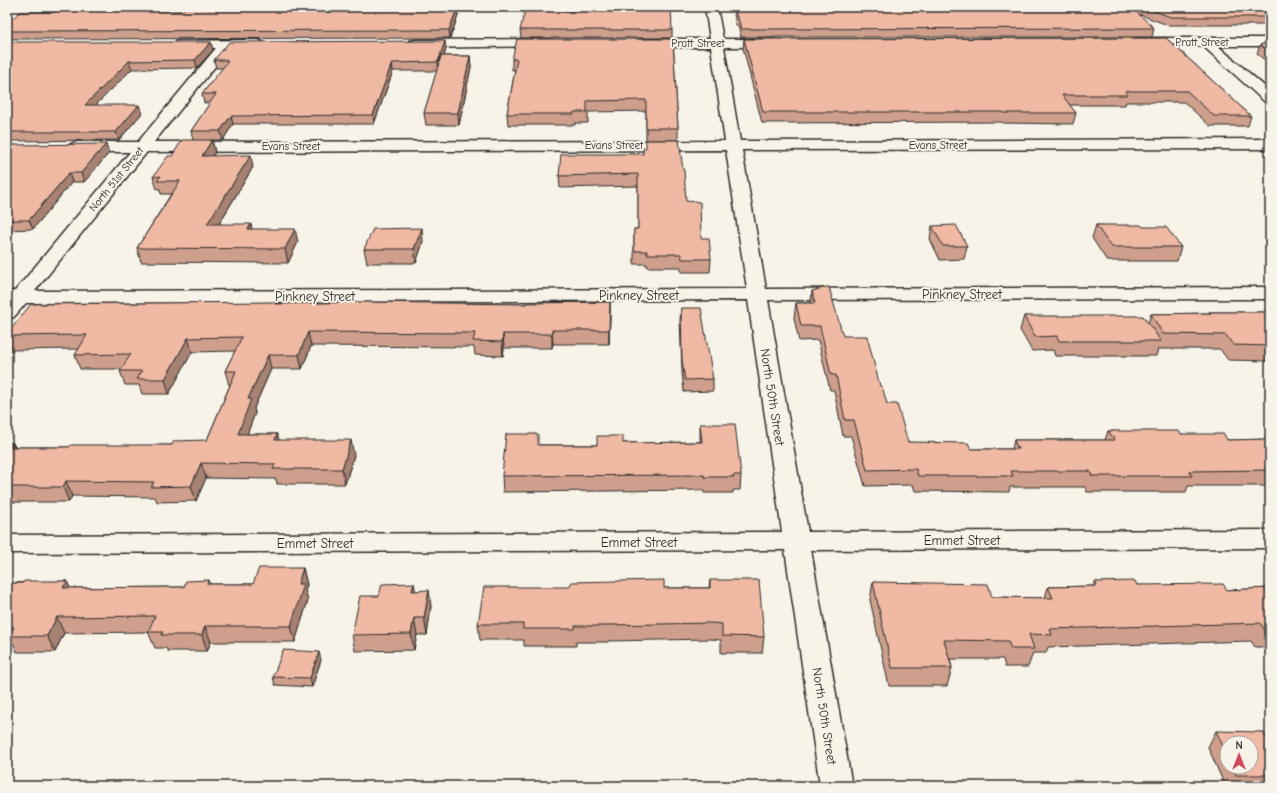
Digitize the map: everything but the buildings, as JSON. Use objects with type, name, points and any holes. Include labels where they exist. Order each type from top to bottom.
[{"type":"street","name":"North 50th Street","points":[[711,7],[836,786]]},
{"type":"street","name":"Pratt Street","points":[[1127,42],[1270,42]]},
{"type":"street","points":[[1206,42],[1270,99]]},
{"type":"street","points":[[400,44],[558,43]]},
{"type":"street","name":"Pratt Street","points":[[629,43],[788,43]]},
{"type":"street","points":[[171,44],[273,44]]},
{"type":"street","name":"North 51st Street","points":[[7,313],[14,297],[143,146],[226,44]]},
{"type":"street","name":"Evans Street","points":[[63,146],[1270,144]]},
{"type":"street","name":"Pinkney Street","points":[[14,297],[1270,293]]},
{"type":"street","name":"Emmet Street","points":[[7,544],[1270,539]]}]
